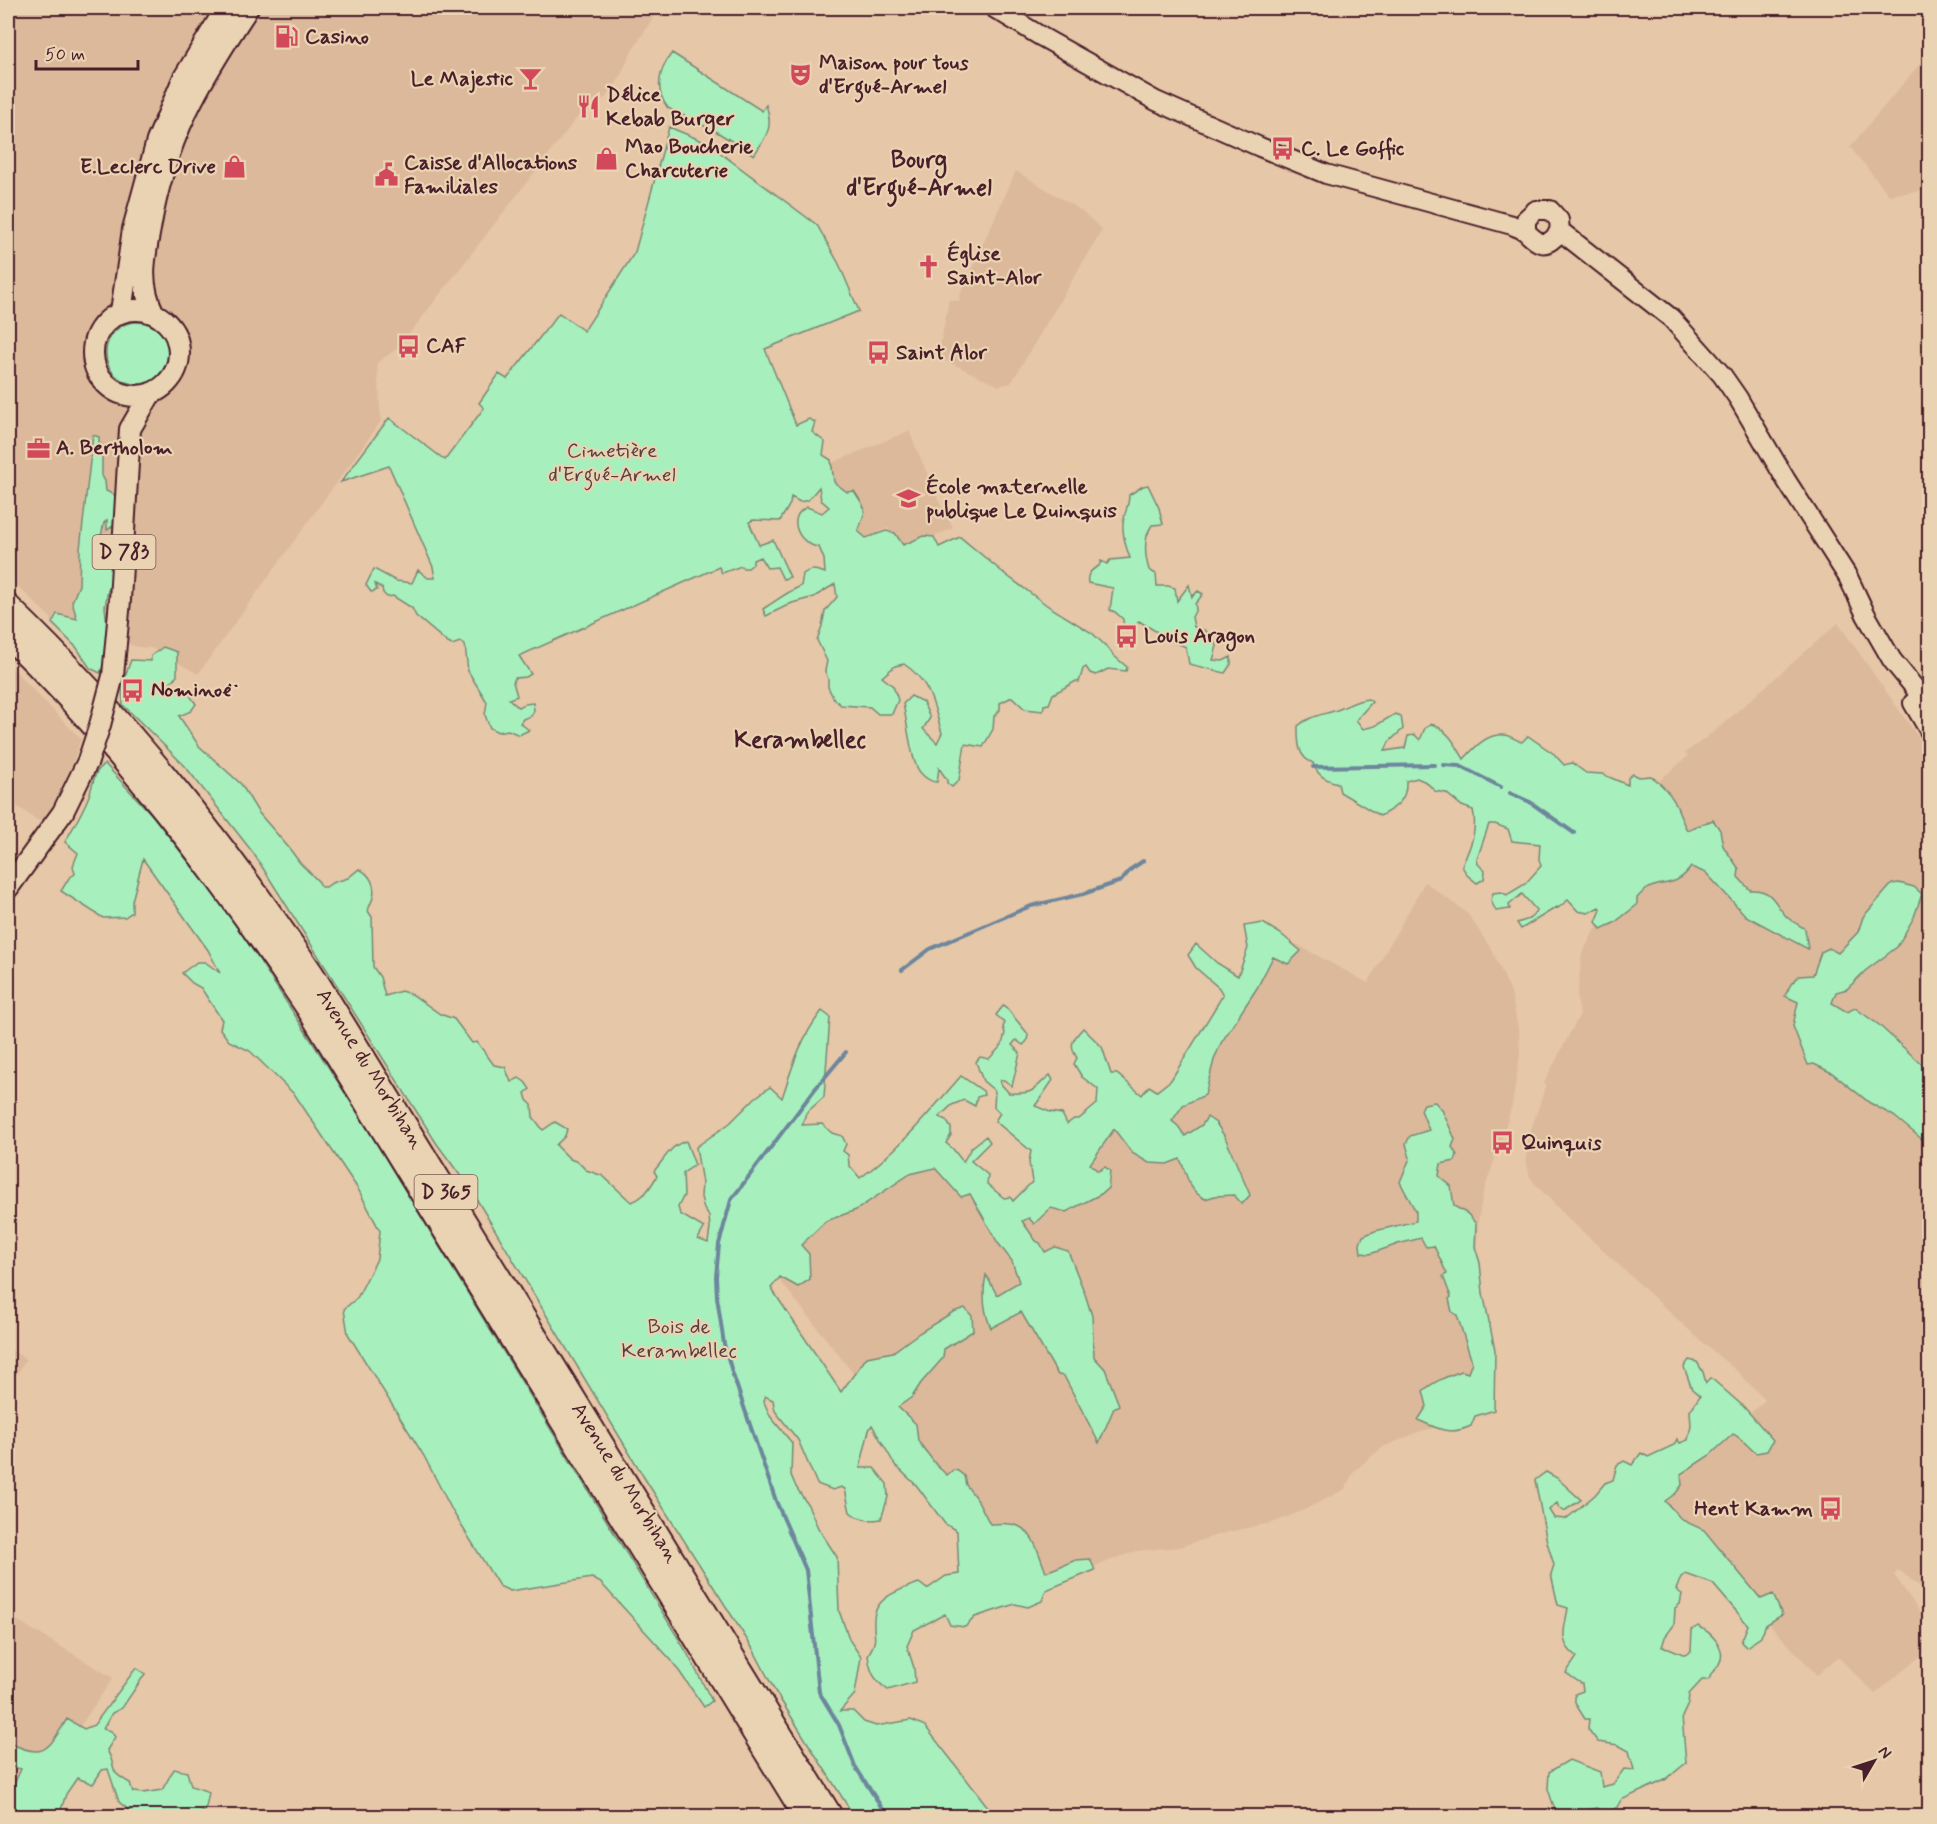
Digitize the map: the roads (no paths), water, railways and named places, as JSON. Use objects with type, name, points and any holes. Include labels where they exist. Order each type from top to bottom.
[{"type":"highway","name":"Avenue du Morbihan","points":[[8,607],[66,665],[140,745],[219,843],[277,921],[830,1816]]},
{"type":"highway","name":"Avenue du Morbihan","points":[[8,635],[98,728],[145,783],[183,830],[265,943],[308,1007],[806,1816]]},
{"type":"main road","points":[[121,312],[135,221],[157,141],[183,79],[226,8]]},
{"type":"main road","points":[[154,314],[144,288],[144,270],[156,200],[167,156],[192,97],[248,8]]},
{"type":"main road","points":[[138,310],[154,314],[171,328],[178,346],[177,365],[167,382],[151,393],[126,394],[114,389],[99,374],[94,363],[94,345],[101,328],[110,318],[121,312],[138,310]]},
{"type":"main road","name":"D 783","points":[[8,888],[63,812],[88,760],[113,676],[130,429],[114,389]]},
{"type":"main road","name":"D 783","points":[[130,429],[151,393]]},
{"type":"street","points":[[994,8],[1060,48],[1156,101],[1326,174],[1436,206],[1483,216],[1526,232]]},
{"type":"street","points":[[1483,216],[1530,214],[1540,208],[1550,210],[1559,220],[1555,236]]},
{"type":"street","points":[[1530,214],[1525,224],[1529,237],[1538,242],[1555,236]]},
{"type":"street","points":[[1555,236],[1647,298],[1688,335],[1734,392],[1786,480],[1848,577],[1866,615],[1892,660],[1914,687],[1929,713]]},
{"type":"street","points":[[1786,480],[1801,517],[1929,732]]},
{"type":"waterway","points":[[1313,767],[1435,765]]},
{"type":"waterway","points":[[1443,765],[1460,766],[1501,787]]},
{"type":"waterway","points":[[1510,793],[1530,802],[1574,833]]},
{"type":"waterway","points":[[902,970],[930,949],[1031,906],[1083,894],[1121,881],[1131,869],[1143,861]]},
{"type":"waterway","points":[[846,1052],[731,1200],[719,1244],[717,1297],[724,1344],[732,1372],[776,1501],[806,1570],[819,1692],[839,1725],[855,1766],[887,1816]]},
{"type":"place","name":"Casino","points":[[287,37]]},
{"type":"place","name":"Maison pour tous d'Ergué-Armel","points":[[801,75]]},
{"type":"place","name":"Le Majestic","points":[[531,79]]},
{"type":"place","name":"Délice Kebab Burger","points":[[588,107]]},
{"type":"place","name":"C. Le Goffic","points":[[1283,149]]},
{"type":"place","name":"Mao Boucherie Charcuterie","points":[[607,159]]},
{"type":"place","name":"E.Leclerc Drive","points":[[234,167]]},
{"type":"place","name":"Caisse d'Allocations Familiales","points":[[386,175]]},
{"type":"place","name":"Église Saint-Alor","points":[[929,266]]},
{"type":"place","name":"CAF","points":[[408,346]]},
{"type":"place","name":"Saint Alor","points":[[878,353]]},
{"type":"place","name":"A. Bertholom","points":[[38,448]]},
{"type":"place","name":"École maternelle publique Le Quinquis","points":[[908,499]]},
{"type":"place","name":"Louis Aragon","points":[[1126,636]]},
{"type":"place","name":"Nominoë","points":[[133,690]]},
{"type":"place","name":"Quinquis","points":[[1503,1143]]},
{"type":"place","name":"Hent Kamm","points":[[1831,1509]]},
{"type":"district","name":"Bourg d'Ergué-Armel","points":[[919,174]]},
{"type":"district","name":"Kerambellec","points":[[800,740]]},
{"type":"park label","name":"Cimetière d'Ergué-Armel","points":[[612,463]]},
{"type":"park label","name":"Bois de Kerambellec","points":[[679,1339]]}]
